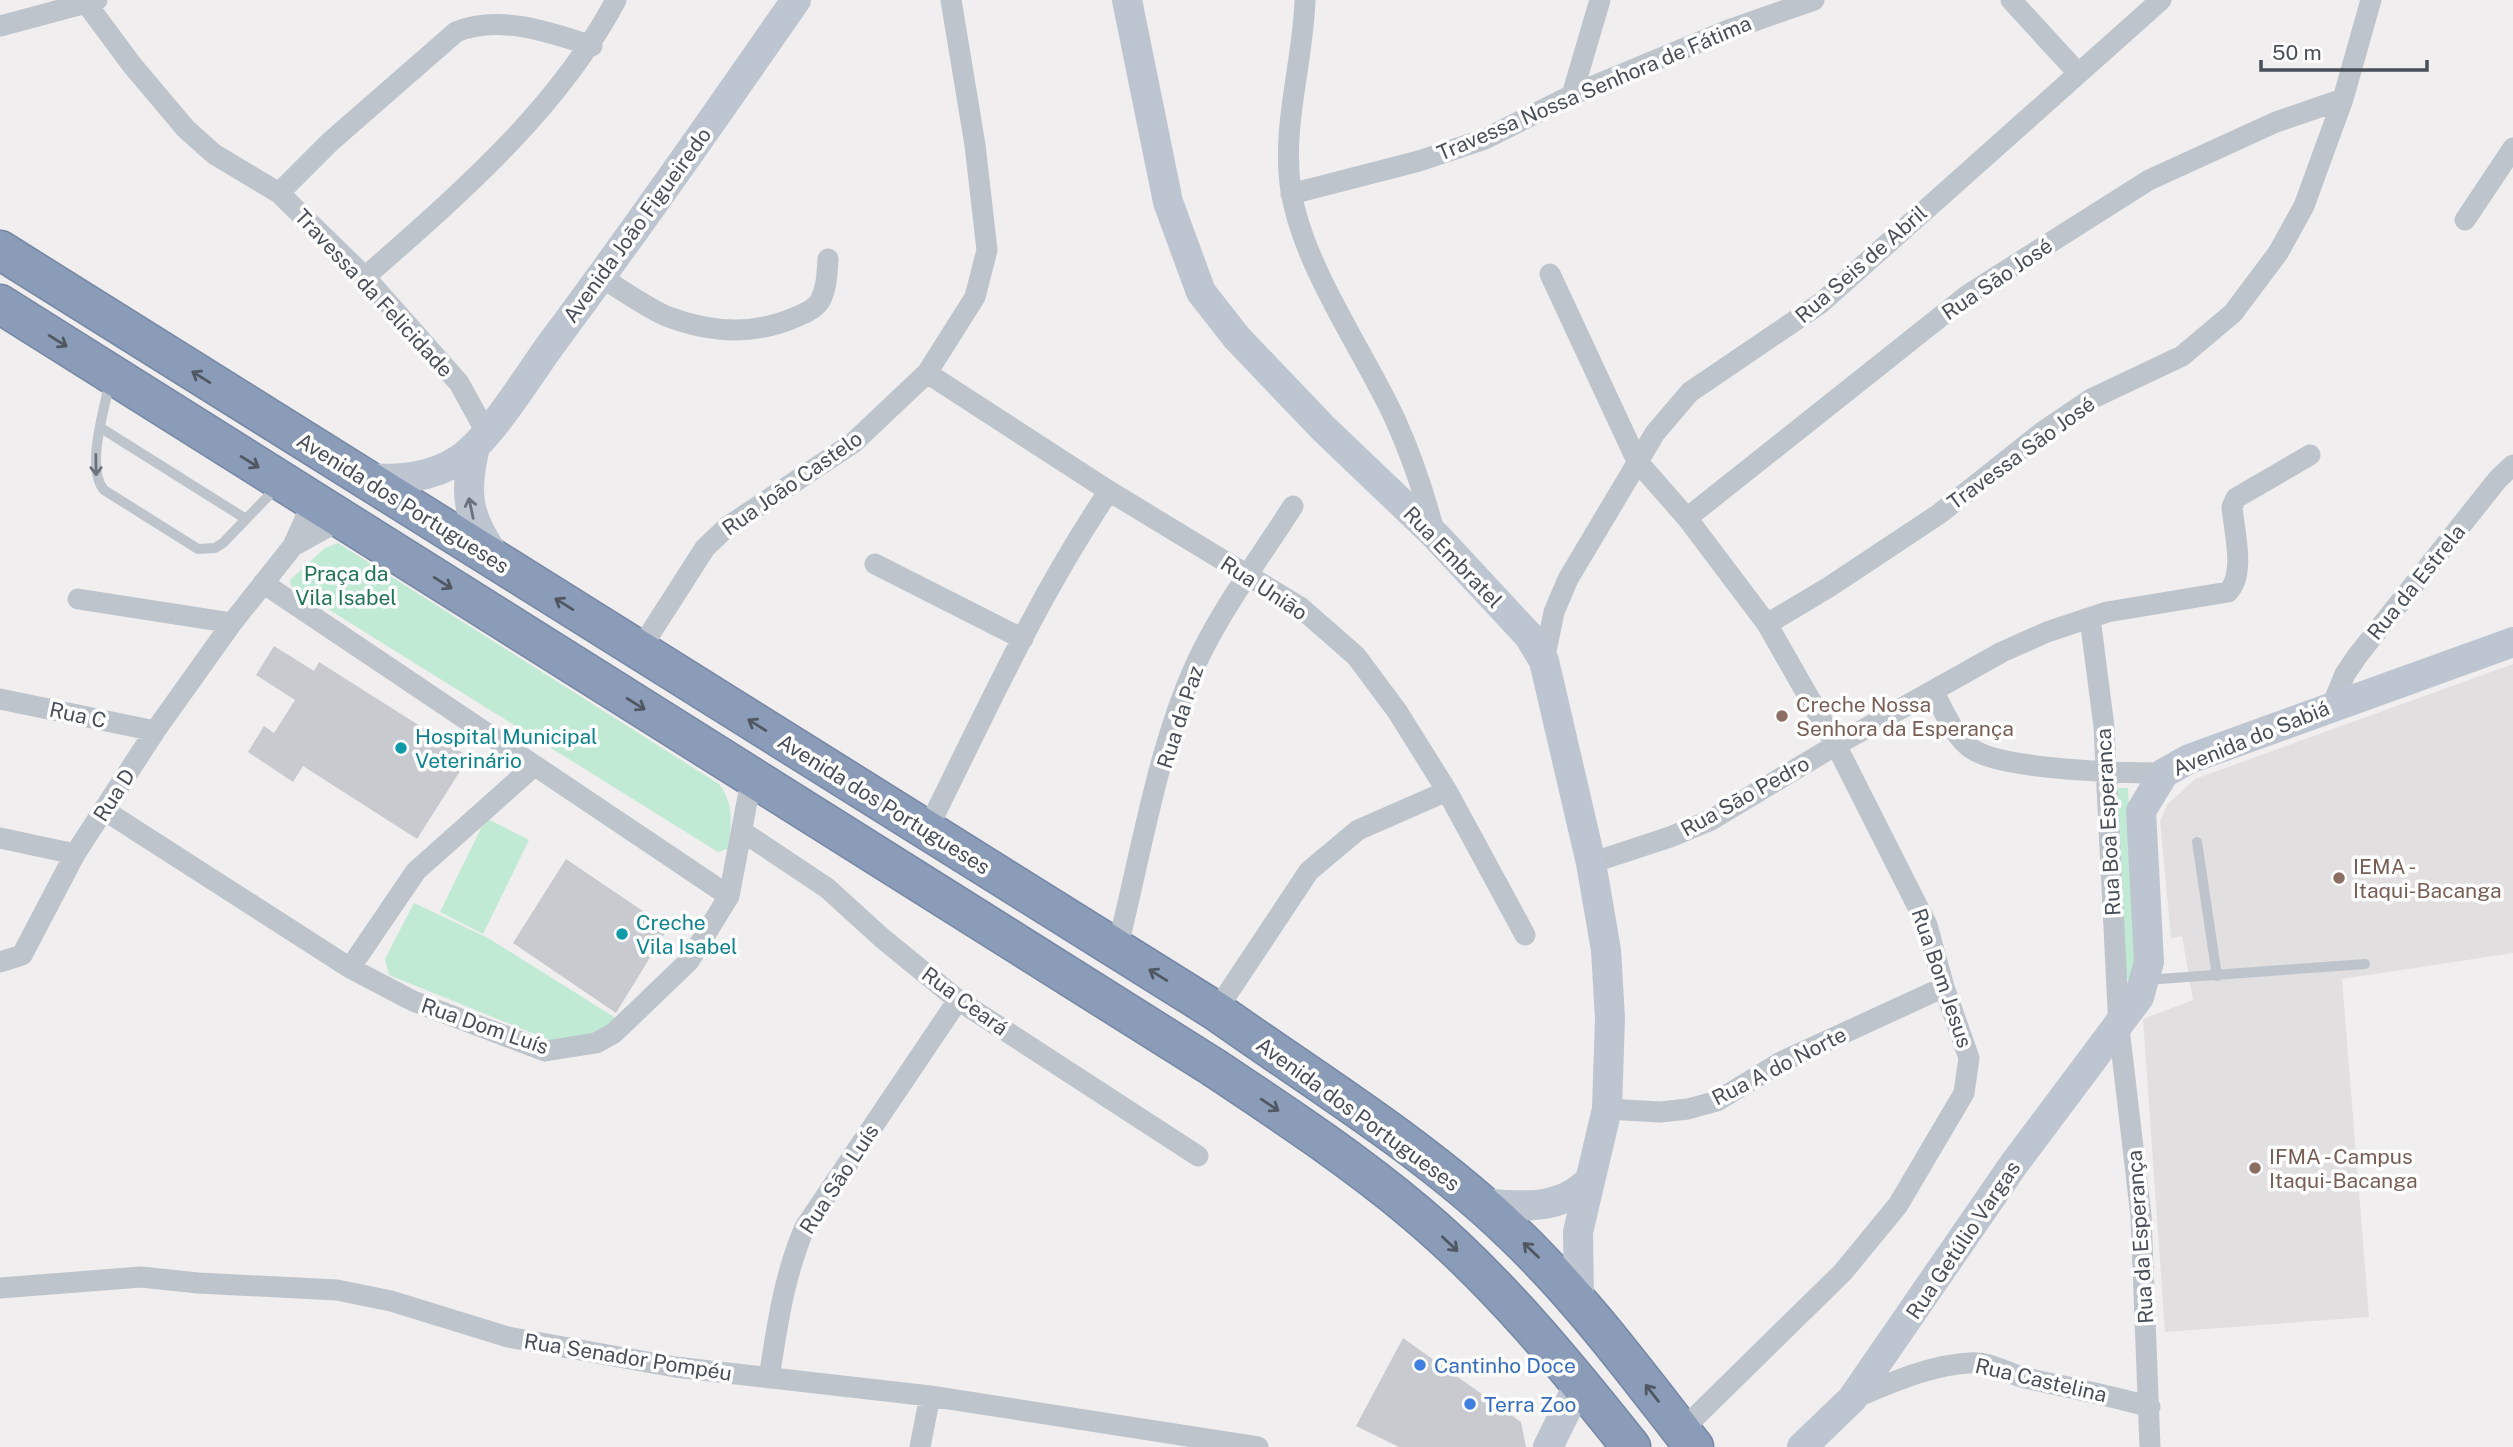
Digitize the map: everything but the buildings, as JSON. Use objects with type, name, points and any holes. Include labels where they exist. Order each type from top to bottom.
[{"type":"highway","name":"Avenida dos Portugueses","points":[[0,250],[1216,1011],[1403,1143],[1480,1203],[1579,1299],[1688,1439]]},
{"type":"highway","name":"Avenida dos Portugueses","points":[[0,304],[1213,1067],[1329,1144],[1416,1213],[1468,1261],[1580,1382],[1631,1447]]},
{"type":"highway","points":[[839,832],[896,850],[1014,927],[1028,930],[1033,926],[1040,901]]},
{"type":"main road","name":"Avenida João Figueiredo","points":[[363,478],[407,479],[429,474],[443,469],[480,440],[601,277],[796,0]]},
{"type":"main road","name":"Rua Embratel","points":[[1127,0],[1168,202],[1201,292],[1237,338],[1303,408],[1435,535],[1529,636],[1544,662],[1591,863],[1606,950],[1610,1018],[1607,1109],[1578,1232],[1579,1299]]},
{"type":"main road","name":"Avenida João Figueiredo","points":[[480,440],[468,488],[470,508],[475,526],[499,563]]},
{"type":"main road","name":"Avenida do Sabiá","points":[[2119,1027],[2139,998],[2150,962],[2140,826],[2146,799],[2164,773],[2189,759],[2513,642]]},
{"type":"main road","name":"Rua Getúlio Vargas","points":[[1802,1447],[1852,1399],[2022,1153],[2074,1082],[2119,1027]]},
{"type":"main road","points":[[1480,1203],[1524,1206],[1553,1203],[1578,1193],[1589,1181]]},
{"type":"main road","points":[[1548,1447],[1580,1382]]},
{"type":"street","points":[[365,277],[506,148],[592,46],[616,0]]},
{"type":"street","name":"Rua João Castelo","points":[[639,651],[685,577],[712,541],[735,521],[853,443],[927,373],[975,297],[987,250],[975,145],[951,0]]},
{"type":"street","points":[[1305,0],[1289,124],[1291,194],[1306,242],[1350,335],[1394,418],[1424,488],[1435,535]]},
{"type":"street","points":[[1572,95],[1600,0]]},
{"type":"street","name":"Travessa Nossa Senhora de Fátima","points":[[1291,194],[1419,161],[1485,139],[1572,95],[1726,31],[1814,0]]},
{"type":"street","points":[[2011,0],[2078,73]]},
{"type":"street","name":"Rua Seis de Abril","points":[[1544,662],[1554,612],[1568,579],[1637,461],[1673,408],[1690,392],[1821,303],[2161,0]]},
{"type":"street","name":"Travessa São José","points":[[1767,624],[1939,514],[2041,433],[2091,399],[2182,356],[2233,313],[2278,253],[2304,206],[2343,99],[2371,0]]},
{"type":"street","points":[[0,26],[91,2]]},
{"type":"street","name":"Travessa da Felicidade","points":[[91,2],[132,65],[186,129],[214,154],[279,193],[365,277],[460,383],[480,440]]},
{"type":"street","points":[[279,193],[330,142],[456,32],[473,25],[528,27],[592,46]]},
{"type":"street","name":"Rua São José","points":[[1687,518],[1969,293],[2149,180],[2277,122],[2343,99]]},
{"type":"street","points":[[2465,220],[2513,148]]},
{"type":"street","points":[[601,277],[664,315],[732,331],[760,330],[809,312],[819,303],[826,284],[828,259]]},
{"type":"street","name":"Rua Bom Jesus","points":[[1550,274],[1637,461],[1687,518],[1767,624],[1836,745],[1927,925],[1944,988],[1969,1058],[1964,1093],[1898,1205],[1843,1272],[1688,1439]]},
{"type":"street","name":"Rua União","points":[[927,373],[1109,491],[1300,607],[1356,656],[1397,711],[1447,791],[1525,935]]},
{"type":"street","name":"Rua São Pedro","points":[[1591,863],[1670,837],[1711,820],[1836,745],[2013,647],[2090,618],[2186,597],[2228,592],[2236,584],[2232,507],[2236,498],[2249,488],[2310,455]]},
{"type":"street","name":"Rua da Estrela","points":[[2332,706],[2358,655],[2490,489],[2513,465]]},
{"type":"street","points":[[927,830],[1023,639],[1074,545],[1109,491]]},
{"type":"street","name":"Rua D","points":[[0,961],[22,955],[75,854],[155,731],[232,623],[293,546],[312,500]]},
{"type":"street","name":"Rua D","points":[[293,546],[312,500]]},
{"type":"street","name":"Rua da Paz","points":[[1117,949],[1167,746],[1194,669],[1210,635],[1293,506]]},
{"type":"street","points":[[874,564],[1023,639]]},
{"type":"street","points":[[263,583],[729,897]]},
{"type":"street","points":[[78,599],[232,623]]},
{"type":"street","name":"Rua Boa Esperanca","points":[[2090,618],[2104,727],[2119,1027]]},
{"type":"street","points":[[1933,691],[1956,730],[1971,749],[1991,757],[2105,773],[2164,773]]},
{"type":"street","name":"Rua C","points":[[0,699],[155,731]]},
{"type":"street","points":[[350,968],[416,870],[534,766]]},
{"type":"street","name":"Rua Dom Luís","points":[[104,810],[350,968],[413,1001],[545,1051],[570,1050],[596,1043],[614,1032],[650,1001],[689,961],[729,897],[752,776]]},
{"type":"street","points":[[1216,1011],[1309,871],[1358,830],[1447,791]]},
{"type":"street","name":"Rua Ceará","points":[[743,832],[827,888],[882,939],[958,1000],[1198,1156]]},
{"type":"street","points":[[0,838],[75,854]]},
{"type":"street","name":"Rua A do Norte","points":[[1607,1109],[1660,1112],[1688,1109],[1717,1101],[1781,1062],[1944,988]]},
{"type":"street","name":"Rua São Luís","points":[[769,1378],[779,1314],[794,1251],[805,1227],[958,1000]]},
{"type":"street","name":"Rua da Esperança","points":[[2119,1027],[2141,1216],[2150,1447]]},
{"type":"street","name":"Rua Senador Pompéu","points":[[0,1288],[141,1277],[337,1290],[391,1301],[508,1337],[675,1367],[930,1395],[1258,1447]]},
{"type":"street","name":"Rua Castelina","points":[[1852,1399],[1899,1380],[1968,1363],[1985,1363],[2023,1377],[2076,1386],[2150,1406]]},
{"type":"street","points":[[920,1447],[930,1395]]},
{"type":"lane","points":[[111,374],[96,457],[97,482],[198,549],[206,550],[223,543],[246,519],[312,500]]},
{"type":"lane","points":[[101,428],[246,519]]},
{"type":"lane","points":[[2197,842],[2217,976]]},
{"type":"lane","points":[[2146,980],[2365,964]]},
{"type":"shaded area","points":[[2513,664],[2513,953],[2342,979],[2369,1317],[2165,1332],[2143,1019],[2193,1000],[2182,936],[2171,938],[2160,821],[2167,805],[2195,779]]},
{"type":"green space","name":"Praça da Vila Isabel","points":[[338,543],[719,784],[730,807],[728,849],[718,852],[291,586],[290,580],[325,548]]},
{"type":"green space","points":[[2113,788],[2128,788],[2137,966],[2128,983],[2121,938]]},
{"type":"green space","points":[[486,818],[529,840],[483,934],[440,912]]},
{"type":"green space","points":[[414,903],[488,938],[619,1020],[604,1034],[557,1043],[389,975],[385,959]]},
{"type":"place","name":"Creche Nossa Senhora da Esperança","points":[[1782,716]]},
{"type":"place","name":"Hospital Municipal Veterinário","points":[[401,748]]},
{"type":"place","name":"IEMA - Itaqui-Bacanga","points":[[2339,878]]},
{"type":"place","name":"Creche Vila Isabel","points":[[622,934]]},
{"type":"place","name":"IFMA - Campus Itaqui-Bacanga","points":[[2255,1168]]},
{"type":"place","name":"Cantinho Doce","points":[[1420,1365]]},
{"type":"place","name":"Terra Zoo","points":[[1470,1404]]}]
